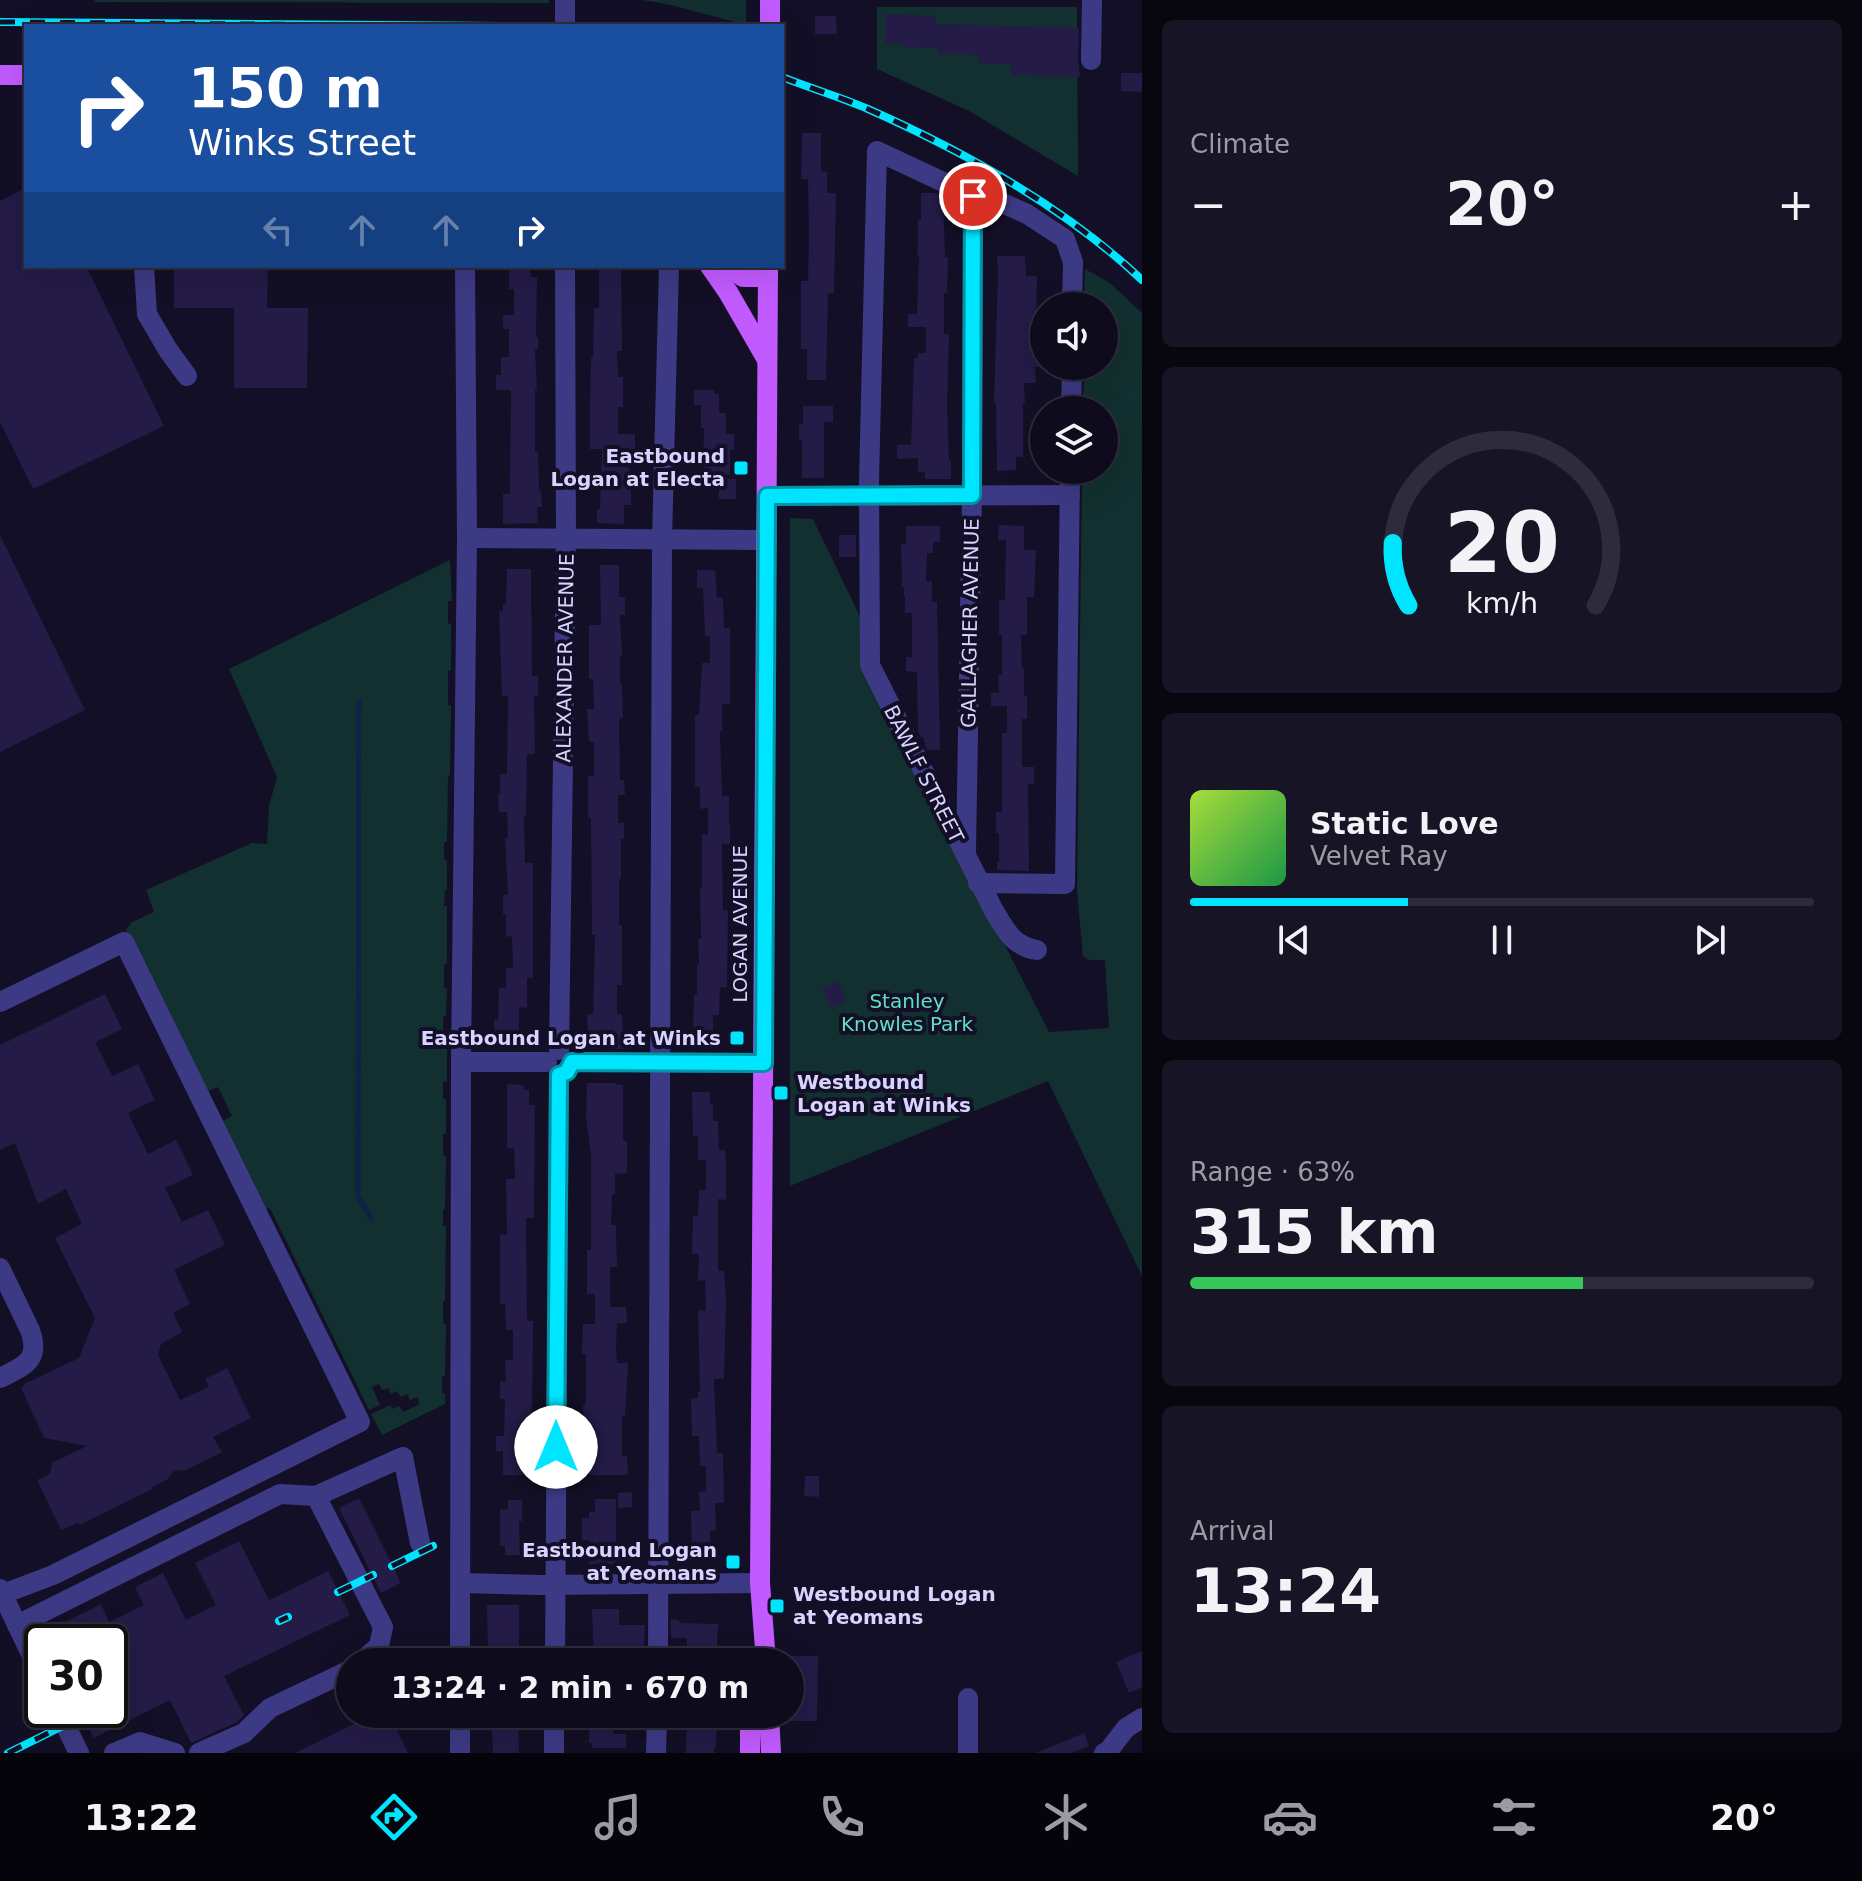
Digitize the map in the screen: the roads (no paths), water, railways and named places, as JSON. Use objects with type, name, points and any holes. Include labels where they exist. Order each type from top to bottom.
[{"type":"main road","points":[[770,0],[770,24]]},
{"type":"main road","points":[[0,75],[24,75]]},
{"type":"main road","points":[[711,268],[768,361]]},
{"type":"main road","points":[[730,268],[743,277],[768,272]]},
{"type":"main road","name":"LOGAN AVENUE","points":[[755,1648],[760,1583],[768,272]]},
{"type":"main road","name":"LOGAN AVENUE","points":[[760,1583],[765,1648]]},
{"type":"main road","points":[[750,1728],[750,1753]]},
{"type":"main road","points":[[770,1728],[771,1753]]},
{"type":"street","points":[[565,0],[565,24]]},
{"type":"street","points":[[1091,60],[1092,0]]},
{"type":"street","points":[[868,496],[877,151],[973,196],[989,197],[1027,214],[1065,239],[1073,262],[1072,292]]},
{"type":"street","name":"GALLAGHER AVENUE","points":[[966,858],[973,196]]},
{"type":"street","points":[[144,268],[147,314],[187,376]]},
{"type":"street","points":[[460,1648],[461,1062],[467,538],[465,268]]},
{"type":"street","name":"ALEXANDER AVENUE","points":[[555,1648],[566,540],[565,268]]},
{"type":"street","points":[[658,1648],[662,540],[669,268]]},
{"type":"street","points":[[978,883],[1065,884],[1070,484]]},
{"type":"street","points":[[767,496],[1070,495]]},
{"type":"street","name":"BAWLF STREET","points":[[868,496],[870,665],[1001,923],[1014,941],[1025,948],[1037,950]]},
{"type":"street","points":[[467,538],[767,540]]},
{"type":"street","points":[[0,1002],[124,942],[360,1422],[53,1575],[1,1591],[24,1640]]},
{"type":"street","points":[[461,1062],[764,1063]]},
{"type":"street","points":[[0,1268],[30,1330],[34,1350],[28,1363],[0,1378]]},
{"type":"street","points":[[17,1625],[280,1494],[316,1496],[403,1457],[420,1543]]},
{"type":"street","points":[[316,1496],[383,1627],[377,1648]]},
{"type":"street","points":[[461,1583],[760,1583]]},
{"type":"street","points":[[199,1753],[244,1733],[270,1708],[336,1677]]},
{"type":"street","points":[[968,1698],[968,1753]]},
{"type":"street","points":[[1104,1753],[1126,1728],[1142,1718]]},
{"type":"street","points":[[67,1728],[79,1753]]},
{"type":"street","points":[[460,1728],[460,1753]]},
{"type":"street","points":[[554,1728],[554,1753]]},
{"type":"street","points":[[656,1753],[657,1728]]},
{"type":"street","points":[[114,1753],[140,1742],[175,1753]]},
{"type":"waterway","points":[[359,702],[358,1196],[371,1218]]},
{"type":"railway","points":[[0,22],[251,24]]},
{"type":"railway","points":[[784,78],[868,109],[940,143],[1012,183],[1080,229],[1142,280]]},
{"type":"railway","points":[[392,1566],[433,1546]]},
{"type":"railway","points":[[338,1592],[373,1575]]},
{"type":"railway","points":[[279,1621],[288,1617]]},
{"type":"railway","points":[[8,1753],[59,1728]]},
{"type":"place","name":"Eastbound Logan at Electa","points":[[741,468]]},
{"type":"place","name":"Eastbound Logan at Winks","points":[[737,1038]]},
{"type":"place","name":"Westbound Logan at Winks","points":[[781,1093]]},
{"type":"place","name":"Eastbound Logan at Yeomans","points":[[733,1562]]},
{"type":"place","name":"Westbound Logan at Yeomans","points":[[777,1606]]},
{"type":"park label","name":"Stanley Knowles Park","points":[[907,1012]]}]
